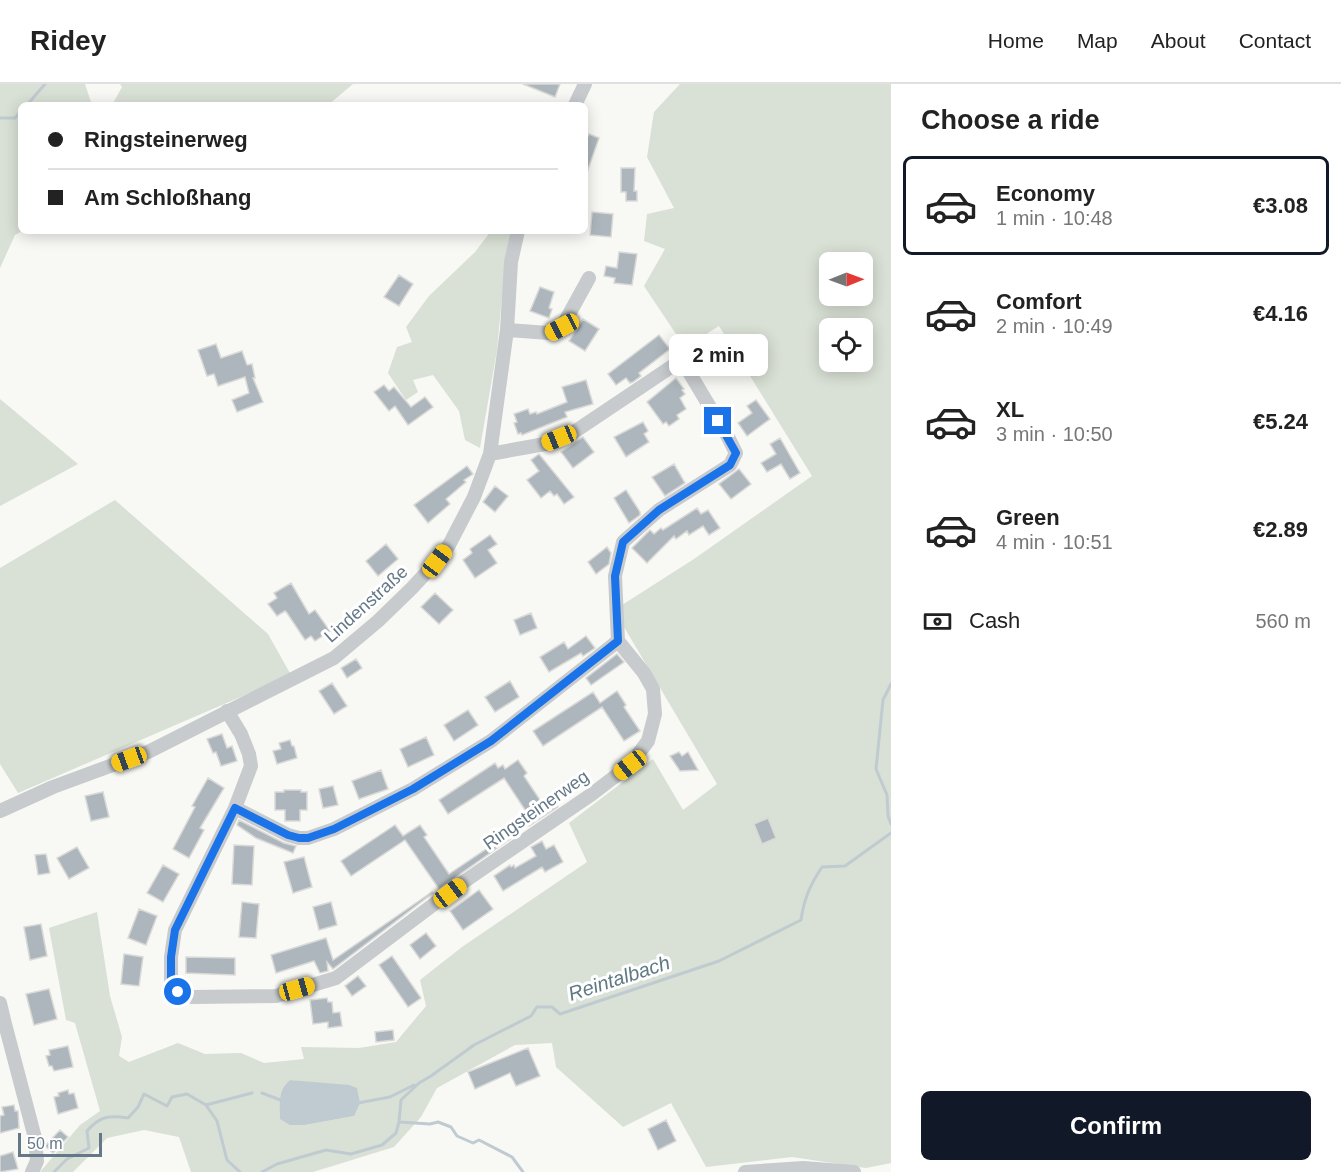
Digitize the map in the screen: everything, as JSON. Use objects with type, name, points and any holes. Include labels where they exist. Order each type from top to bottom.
[{"type":"street","points":[[576,102],[585,84]]},
{"type":"street","name":"Lindenstraße","points":[[0,811],[53,787],[148,752],[334,658],[352,645],[412,588],[449,545],[474,497],[490,454],[507,330],[512,262],[517,234]]},
{"type":"street","points":[[507,330],[549,333],[562,327],[589,278]]},
{"type":"street","points":[[235,808],[288,835],[308,838],[334,829],[413,789],[491,741],[618,641],[615,576],[623,542],[659,510],[730,465],[736,453],[686,367],[681,364],[674,365],[573,432],[544,444],[490,454]]},
{"type":"street","name":"Ringsteinerweg","points":[[227,711],[241,734],[251,766],[235,808],[175,930],[171,957],[171,981],[178,992],[193,997],[276,996],[336,978],[462,884],[630,765],[648,741],[655,714],[653,689],[644,673],[618,641]]},
{"type":"street","points":[[0,1004],[2,1024],[35,1138],[37,1161],[32,1172]]},
{"type":"street","points":[[745,1172],[803,1168],[854,1172]]},
{"type":"shaded area","points":[[0,84],[85,84],[91,102],[18,102],[18,233],[15,235],[0,268]]},
{"type":"shaded area","points":[[120,84],[353,84],[332,102],[114,102],[122,87]]},
{"type":"shaded area","points":[[680,84],[891,84],[891,1163],[866,1168],[792,1157],[706,1167],[671,1103],[623,1127],[556,1067],[552,1043],[515,1045],[437,1088],[421,1117],[394,1147],[313,1172],[191,1172],[179,1137],[144,1130],[107,1138],[73,1172],[40,1172],[80,1125],[100,1111],[75,1023],[66,1020],[49,928],[97,912],[110,996],[122,1037],[119,1056],[129,1062],[178,1043],[205,1054],[241,1053],[264,1063],[304,1059],[301,1047],[359,1048],[396,1042],[426,1006],[420,980],[462,947],[587,862],[569,823],[653,759],[683,810],[717,784],[624,627],[622,605],[694,559],[812,476],[719,326],[695,341],[676,334],[644,286],[665,249],[644,241],[647,214],[674,208],[647,157],[654,112]],"holes":[[[290,1080],[315,1083],[354,1116],[305,1125],[280,1119],[280,1097],[283,1088]]]},
{"type":"shaded area","points":[[489,234],[512,234],[505,265],[497,350],[480,448],[465,440],[459,411],[433,375],[413,380],[418,392],[406,400],[388,373],[397,347],[412,342],[406,327],[429,296],[475,252]]},
{"type":"shaded area","points":[[0,399],[78,464],[0,506]]},
{"type":"shaded area","points":[[115,500],[268,634],[291,675],[18,793],[0,764],[0,568]]},
{"type":"shaded area","points":[[290,1080],[349,1085],[357,1088],[360,1103],[354,1116],[305,1125],[290,1125],[280,1119],[279,1108],[281,1092]]},
{"type":"building","points":[[523,84],[560,84],[555,97]]},
{"type":"building","points":[[589,134],[599,138],[588,169]]},
{"type":"building","points":[[621,168],[635,168],[634,191],[637,191],[637,201],[626,201],[626,192],[621,192]]},
{"type":"building","points":[[592,212],[613,214],[611,237],[590,235]]},
{"type":"building","points":[[619,252],[637,254],[632,285],[614,283],[615,278],[604,276],[606,266],[617,268]]},
{"type":"building","points":[[399,275],[413,284],[399,306],[384,297]]},
{"type":"building","points":[[540,287],[554,292],[549,308],[552,309],[549,318],[530,311]]},
{"type":"building","points":[[583,319],[599,329],[585,351],[569,341]]},
{"type":"building","points":[[659,335],[670,349],[639,373],[641,376],[633,382],[630,383],[626,378],[616,385],[608,374]]},
{"type":"building","points":[[712,338],[722,350],[707,364],[697,352]]},
{"type":"building","points":[[216,344],[221,358],[242,351],[247,365],[252,364],[255,378],[253,378],[263,402],[237,412],[232,400],[249,393],[245,377],[218,386],[214,374],[207,376],[198,350]]},
{"type":"building","points":[[676,378],[684,389],[682,390],[685,394],[680,398],[686,409],[677,415],[679,419],[669,426],[666,422],[663,424],[647,402]]},
{"type":"building","points":[[586,380],[593,404],[565,412],[567,417],[522,435],[518,434],[514,414],[528,409],[530,414],[536,412],[537,414],[567,402],[562,387]]},
{"type":"building","points":[[384,385],[389,391],[394,387],[411,407],[425,397],[433,407],[408,425],[395,406],[389,411],[374,392]]},
{"type":"building","points":[[756,400],[770,419],[747,436],[738,423],[752,413],[747,406]]},
{"type":"building","points":[[643,422],[648,431],[644,434],[649,442],[626,457],[614,437]]},
{"type":"building","points":[[583,437],[594,452],[573,468],[561,452]]},
{"type":"building","points":[[780,438],[800,473],[790,479],[781,464],[767,472],[761,463],[776,454],[770,444]]},
{"type":"building","points":[[539,454],[574,497],[564,504],[557,494],[554,496],[550,491],[541,498],[527,480],[539,471],[531,460]]},
{"type":"building","points":[[674,464],[685,483],[665,496],[652,477]]},
{"type":"building","points":[[467,466],[473,474],[446,499],[450,504],[428,523],[414,505]]},
{"type":"building","points":[[739,469],[751,484],[731,499],[719,484]]},
{"type":"building","points":[[495,486],[508,496],[495,512],[483,502]]},
{"type":"building","points":[[626,490],[640,512],[640,515],[629,523],[614,498]]},
{"type":"building","points":[[697,508],[701,514],[708,510],[720,528],[709,535],[703,526],[689,535],[687,531],[676,539],[674,536],[647,563],[632,548],[650,530],[654,534],[661,528],[663,530]]},
{"type":"building","points":[[490,535],[497,544],[488,550],[497,563],[475,578],[463,560],[472,553],[470,549]]},
{"type":"building","points":[[386,544],[398,559],[378,576],[366,561]]},
{"type":"building","points":[[607,547],[611,553],[609,564],[596,574],[588,562]]},
{"type":"building","points":[[291,583],[309,614],[315,610],[330,631],[315,641],[311,636],[305,640],[285,611],[277,616],[268,604],[277,598],[274,593]]},
{"type":"building","points":[[435,593],[453,610],[439,624],[421,607]]},
{"type":"building","points":[[531,613],[537,628],[520,635],[514,620]]},
{"type":"building","points":[[586,636],[595,648],[583,656],[581,653],[549,672],[540,657],[564,642],[568,649]]},
{"type":"building","points":[[617,654],[624,662],[591,685],[586,678]]},
{"type":"building","points":[[356,659],[362,668],[347,678],[341,668]]},
{"type":"building","points":[[510,681],[519,697],[495,712],[485,697]]},
{"type":"building","points":[[332,683],[347,706],[334,714],[319,691]]},
{"type":"building","points":[[617,691],[626,705],[624,707],[640,731],[624,741],[602,707],[543,746],[533,731],[593,692],[600,703]]},
{"type":"building","points":[[468,710],[478,725],[454,741],[444,725]]},
{"type":"building","points":[[222,734],[227,748],[232,746],[237,761],[221,766],[216,752],[213,753],[207,739]]},
{"type":"building","points":[[426,737],[434,755],[408,767],[400,749]]},
{"type":"building","points":[[290,740],[297,758],[277,764],[273,751],[281,749],[279,743]]},
{"type":"building","points":[[679,752],[682,756],[688,752],[698,770],[680,771],[670,756]]},
{"type":"building","points":[[518,760],[527,773],[524,776],[546,809],[556,803],[558,807],[529,826],[526,822],[531,819],[504,778],[448,814],[439,800],[495,763],[498,768],[503,765],[505,769]]},
{"type":"building","points":[[381,770],[388,789],[359,799],[352,781]]},
{"type":"building","points":[[208,778],[224,788],[200,828],[204,830],[189,858],[173,849],[195,807],[192,806]]},
{"type":"building","points":[[333,786],[338,805],[323,808],[319,789]]},
{"type":"building","points":[[284,790],[307,792],[307,810],[300,810],[300,821],[285,821],[285,810],[275,810],[275,792],[284,792]]},
{"type":"building","points":[[103,792],[109,817],[91,821],[85,796]]},
{"type":"building","points":[[768,818],[776,838],[762,844],[754,824]]},
{"type":"building","points":[[239,820],[284,843],[296,846],[293,853],[256,838],[237,825]]},
{"type":"building","points":[[395,825],[403,836],[420,825],[427,835],[424,837],[449,874],[510,833],[513,837],[439,889],[405,840],[351,876],[341,861]]},
{"type":"building","points":[[542,841],[546,849],[554,845],[563,862],[545,872],[542,867],[503,891],[494,876],[510,865],[511,867],[514,865],[515,868],[536,856],[531,847]]},
{"type":"building","points":[[234,845],[254,846],[252,885],[232,884]]},
{"type":"building","points":[[77,847],[89,868],[69,879],[57,858]]},
{"type":"building","points":[[46,854],[50,873],[38,875],[35,855]]},
{"type":"building","points":[[304,857],[312,887],[293,893],[284,862]]},
{"type":"building","points":[[163,865],[179,874],[163,902],[147,893]]},
{"type":"building","points":[[479,890],[493,909],[463,930],[450,911]]},
{"type":"building","points":[[432,892],[333,969],[327,962],[328,971],[320,973],[314,961],[276,973],[271,955],[326,938],[333,960]]},
{"type":"building","points":[[242,902],[259,904],[256,938],[239,937]]},
{"type":"building","points":[[331,902],[337,925],[319,930],[313,907]]},
{"type":"building","points":[[139,909],[157,916],[146,945],[128,938]]},
{"type":"building","points":[[41,924],[47,956],[30,960],[24,927]]},
{"type":"building","points":[[426,933],[436,946],[420,959],[410,945]]},
{"type":"building","points":[[124,954],[143,957],[139,986],[121,984]]},
{"type":"building","points":[[392,956],[421,998],[408,1007],[379,965]]},
{"type":"building","points":[[186,957],[235,958],[235,975],[186,973]]},
{"type":"building","points":[[358,976],[366,986],[352,996],[345,986]]},
{"type":"building","points":[[49,989],[57,1019],[34,1025],[26,994]]},
{"type":"building","points":[[327,998],[328,1002],[332,1002],[333,1013],[340,1012],[342,1026],[328,1028],[328,1022],[313,1024],[310,1000]]},
{"type":"building","points":[[393,1030],[394,1040],[376,1042],[375,1032]]},
{"type":"building","points":[[68,1046],[73,1067],[54,1071],[52,1066],[49,1066],[46,1056],[50,1055],[49,1050]]},
{"type":"building","points":[[528,1048],[540,1076],[516,1086],[510,1073],[475,1089],[468,1072]]},
{"type":"building","points":[[68,1090],[69,1094],[74,1093],[78,1108],[58,1114],[54,1097]]},
{"type":"building","points":[[14,1105],[15,1111],[18,1111],[19,1128],[0,1133],[0,1116],[4,1115],[2,1107]]},
{"type":"building","points":[[666,1120],[676,1141],[658,1150],[648,1129]]},
{"type":"building","points":[[60,1130],[68,1137],[53,1153],[45,1146]]},
{"type":"building","points":[[13,1152],[18,1169],[0,1172],[0,1156]]},
{"type":"waterway","points":[[30,102],[45,84]]},
{"type":"waterway","points":[[0,118],[15,118],[18,114]]},
{"type":"waterway","points":[[891,684],[883,700],[876,769],[887,795],[888,816],[891,824]]},
{"type":"waterway","name":"Reintalbach","points":[[262,1172],[277,1164],[326,1150],[351,1154],[382,1145],[396,1133],[401,1100],[419,1083],[474,1045],[531,1016],[537,1007],[552,1007],[560,1014],[719,961],[801,920],[808,892],[822,867],[845,866],[891,833]]},
{"type":"waterway","points":[[358,1103],[390,1097],[414,1085]]},
{"type":"waterway","points":[[206,1105],[252,1093]]},
{"type":"waterway","points":[[262,1093],[283,1101]]},
{"type":"waterway","name":"Reintalbach","points":[[54,1172],[67,1159],[89,1148],[87,1131],[96,1122],[105,1118],[128,1118],[138,1107],[144,1094],[167,1106],[172,1097],[187,1094],[206,1105],[217,1121],[227,1160],[240,1172]]},
{"type":"waterway","points":[[400,1122],[430,1124],[438,1122],[451,1127],[457,1136],[473,1143],[479,1140],[512,1157],[523,1172]]},
{"type":"route","points":[[178,992],[171,981],[171,957],[175,930],[198,879],[235,808],[288,835],[299,838],[308,838],[334,829],[413,789],[491,741],[618,641],[615,576],[623,542],[659,510],[730,465],[736,453],[718,421]]}]
